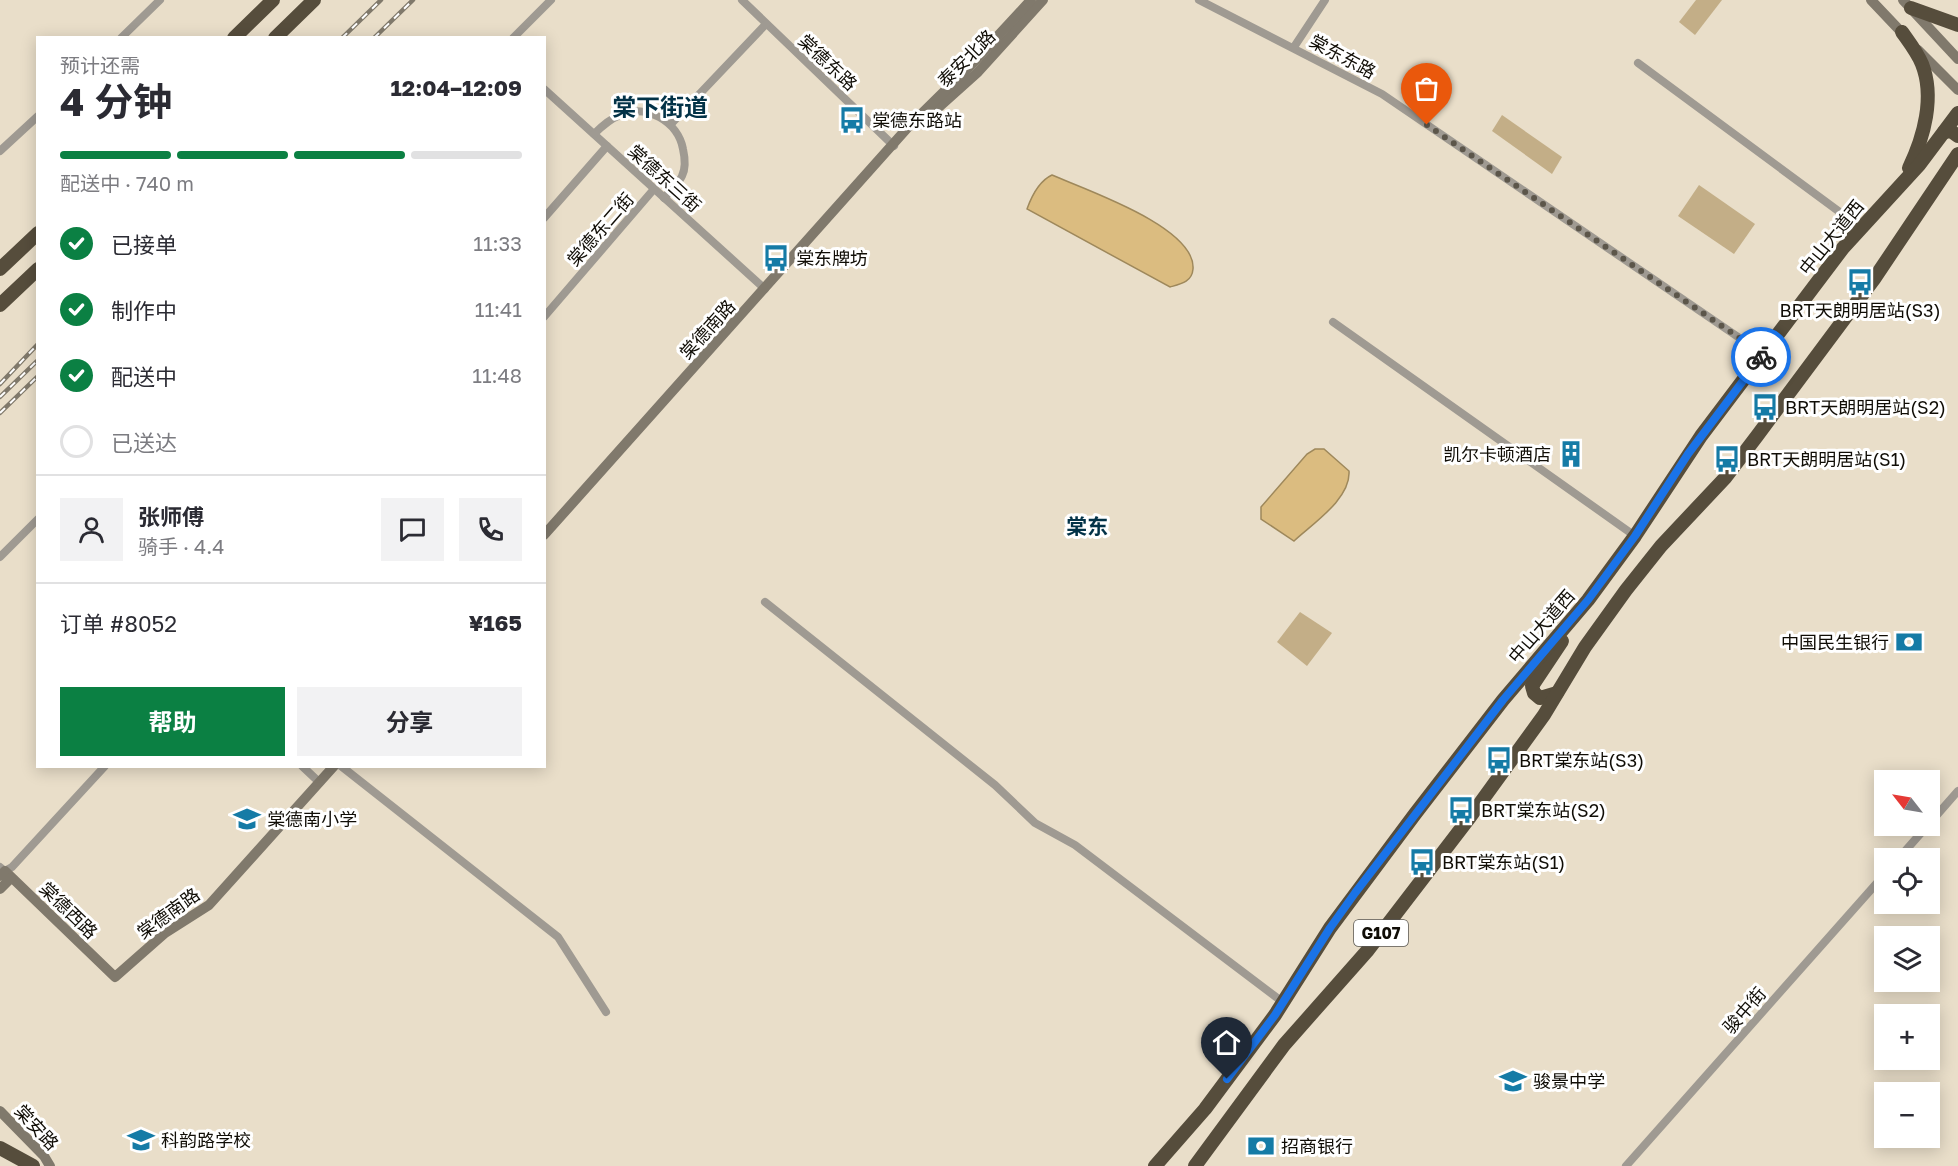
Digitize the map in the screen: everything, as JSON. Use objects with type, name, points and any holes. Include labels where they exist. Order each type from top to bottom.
[{"type":"highway","points":[[236,36],[273,0]]},
{"type":"highway","points":[[277,36],[314,0]]},
{"type":"highway","points":[[1907,4],[1958,25]]},
{"type":"highway","points":[[1895,191],[1915,157],[1924,128],[1927,99],[1923,66],[1902,32]]},
{"type":"highway","name":"中山大道西","points":[[1155,1166],[1204,1109],[1284,1003],[1330,928],[1415,814],[1503,700],[1573,621],[1635,536],[1688,454],[1763,354],[1860,227],[1895,191],[1958,113]]},
{"type":"highway","points":[[1944,132],[1951,131],[1958,136]]},
{"type":"highway","name":"G107","points":[[1195,1166],[1284,1045],[1368,950],[1531,734],[1588,642],[1626,590],[1661,546],[1725,478],[1757,436],[1874,279],[1958,154]]},
{"type":"highway","points":[[1926,199],[1958,171]]},
{"type":"highway","points":[[1,268],[36,234]]},
{"type":"highway","points":[[0,304],[36,271]]},
{"type":"highway","points":[[0,310],[15,291]]},
{"type":"highway","points":[[1557,693],[1540,698],[1534,693],[1532,686],[1573,621]]},
{"type":"highway","points":[[0,1149],[33,1166]]},
{"type":"street","points":[[123,36],[160,0]]},
{"type":"street","points":[[515,36],[551,0]]},
{"type":"street","name":"棠德东路","points":[[742,0],[894,146]]},
{"type":"street","name":"泰安北路","points":[[894,146],[918,116],[972,65],[1030,0]]},
{"type":"street","name":"泰安北路","points":[[894,146],[978,72],[1043,0]]},
{"type":"street","name":"棠东东路","points":[[1199,0],[1382,94],[1763,354]]},
{"type":"street","points":[[1294,47],[1325,0]]},
{"type":"street","points":[[1871,0],[1958,90]]},
{"type":"street","points":[[1907,4],[1958,59]]},
{"type":"street","points":[[671,124],[766,24]]},
{"type":"street","points":[[1638,63],[1860,227]]},
{"type":"street","name":"棠德东三街","points":[[546,91],[765,289]]},
{"type":"street","points":[[594,134],[620,114],[638,111],[660,116],[671,124],[681,139],[685,160],[683,175],[664,198]]},
{"type":"street","points":[[0,151],[36,118]]},
{"type":"street","points":[[546,216],[607,146]]},
{"type":"street","name":"棠德南路","points":[[546,533],[894,146]]},
{"type":"street","name":"棠德东二街","points":[[546,314],[654,189]]},
{"type":"street","points":[[1333,322],[1635,536]]},
{"type":"street","points":[[0,557],[36,523]]},
{"type":"street","points":[[765,602],[995,785],[1035,823],[1076,845],[1284,1003]]},
{"type":"street","points":[[0,889],[5,872],[103,768]]},
{"type":"street","points":[[304,768],[320,782]]},
{"type":"street","name":"棠德南路","points":[[115,977],[165,933],[209,905],[332,768]]},
{"type":"street","points":[[344,768],[558,937],[606,1012]]},
{"type":"street","points":[[1940,811],[1958,791]]},
{"type":"street","points":[[1908,848],[1918,836]]},
{"type":"street","name":"棠德西路","points":[[5,872],[115,977]]},
{"type":"street","name":"骏中街","points":[[1626,1166],[1874,886]]},
{"type":"street","name":"棠安路","points":[[0,1111],[44,1156],[50,1166]]},
{"type":"shaded area","points":[[1696,0],[1722,0],[1695,35],[1679,22]]},
{"type":"shaded area","points":[[1502,115],[1562,157],[1552,174],[1492,131]]},
{"type":"shaded area","points":[[1052,175],[1112,200],[1159,225],[1177,239],[1189,254],[1193,269],[1191,277],[1185,282],[1170,287],[1027,209],[1036,189]]},
{"type":"shaded area","points":[[1699,185],[1755,224],[1734,254],[1678,216]]},
{"type":"shaded area","points":[[1315,449],[1324,449],[1349,471],[1348,481],[1344,491],[1329,510],[1294,541],[1261,519],[1261,507],[1307,454]]},
{"type":"shaded area","points":[[1300,612],[1332,633],[1307,666],[1277,642]]},
{"type":"railway","points":[[344,36],[381,0]]},
{"type":"railway","points":[[376,36],[413,0]]},
{"type":"railway","points":[[0,384],[36,346]]},
{"type":"railway","points":[[0,397],[36,362]]},
{"type":"railway","points":[[0,413],[36,378]]},
{"type":"way so far","points":[[1427,125],[1763,354],[1761,357]]},
{"type":"place","name":"棠德东路站","points":[[852,120]]},
{"type":"place","name":"棠东牌坊","points":[[776,258]]},
{"type":"place","name":"BRT天朗明居站(S3)","points":[[1860,282]]},
{"type":"place","name":"BRT天朗明居站(S2)","points":[[1765,407]]},
{"type":"place","name":"凯尔卡顿酒店","points":[[1571,454]]},
{"type":"place","name":"BRT天朗明居站(S1)","points":[[1727,459]]},
{"type":"place","name":"中国民生银行","points":[[1909,642]]},
{"type":"place","name":"BRT棠东站(S3)","points":[[1499,760]]},
{"type":"place","name":"BRT棠东站(S2)","points":[[1461,810]]},
{"type":"place","name":"棠德南小学","points":[[247,819]]},
{"type":"place","name":"BRT棠东站(S1)","points":[[1422,862]]},
{"type":"place","name":"骏景中学","points":[[1513,1081]]},
{"type":"place","name":"科韵路学校","points":[[141,1140]]},
{"type":"place","name":"招商银行","points":[[1261,1146]]},
{"type":"district","name":"棠下街道","points":[[660,106]]},
{"type":"district","name":"棠东","points":[[1087,526]]},
{"type":"route","points":[[1227,1079],[1275,1015],[1355,893],[1523,675],[1573,621],[1649,516],[1688,454],[1761,357]]}]
